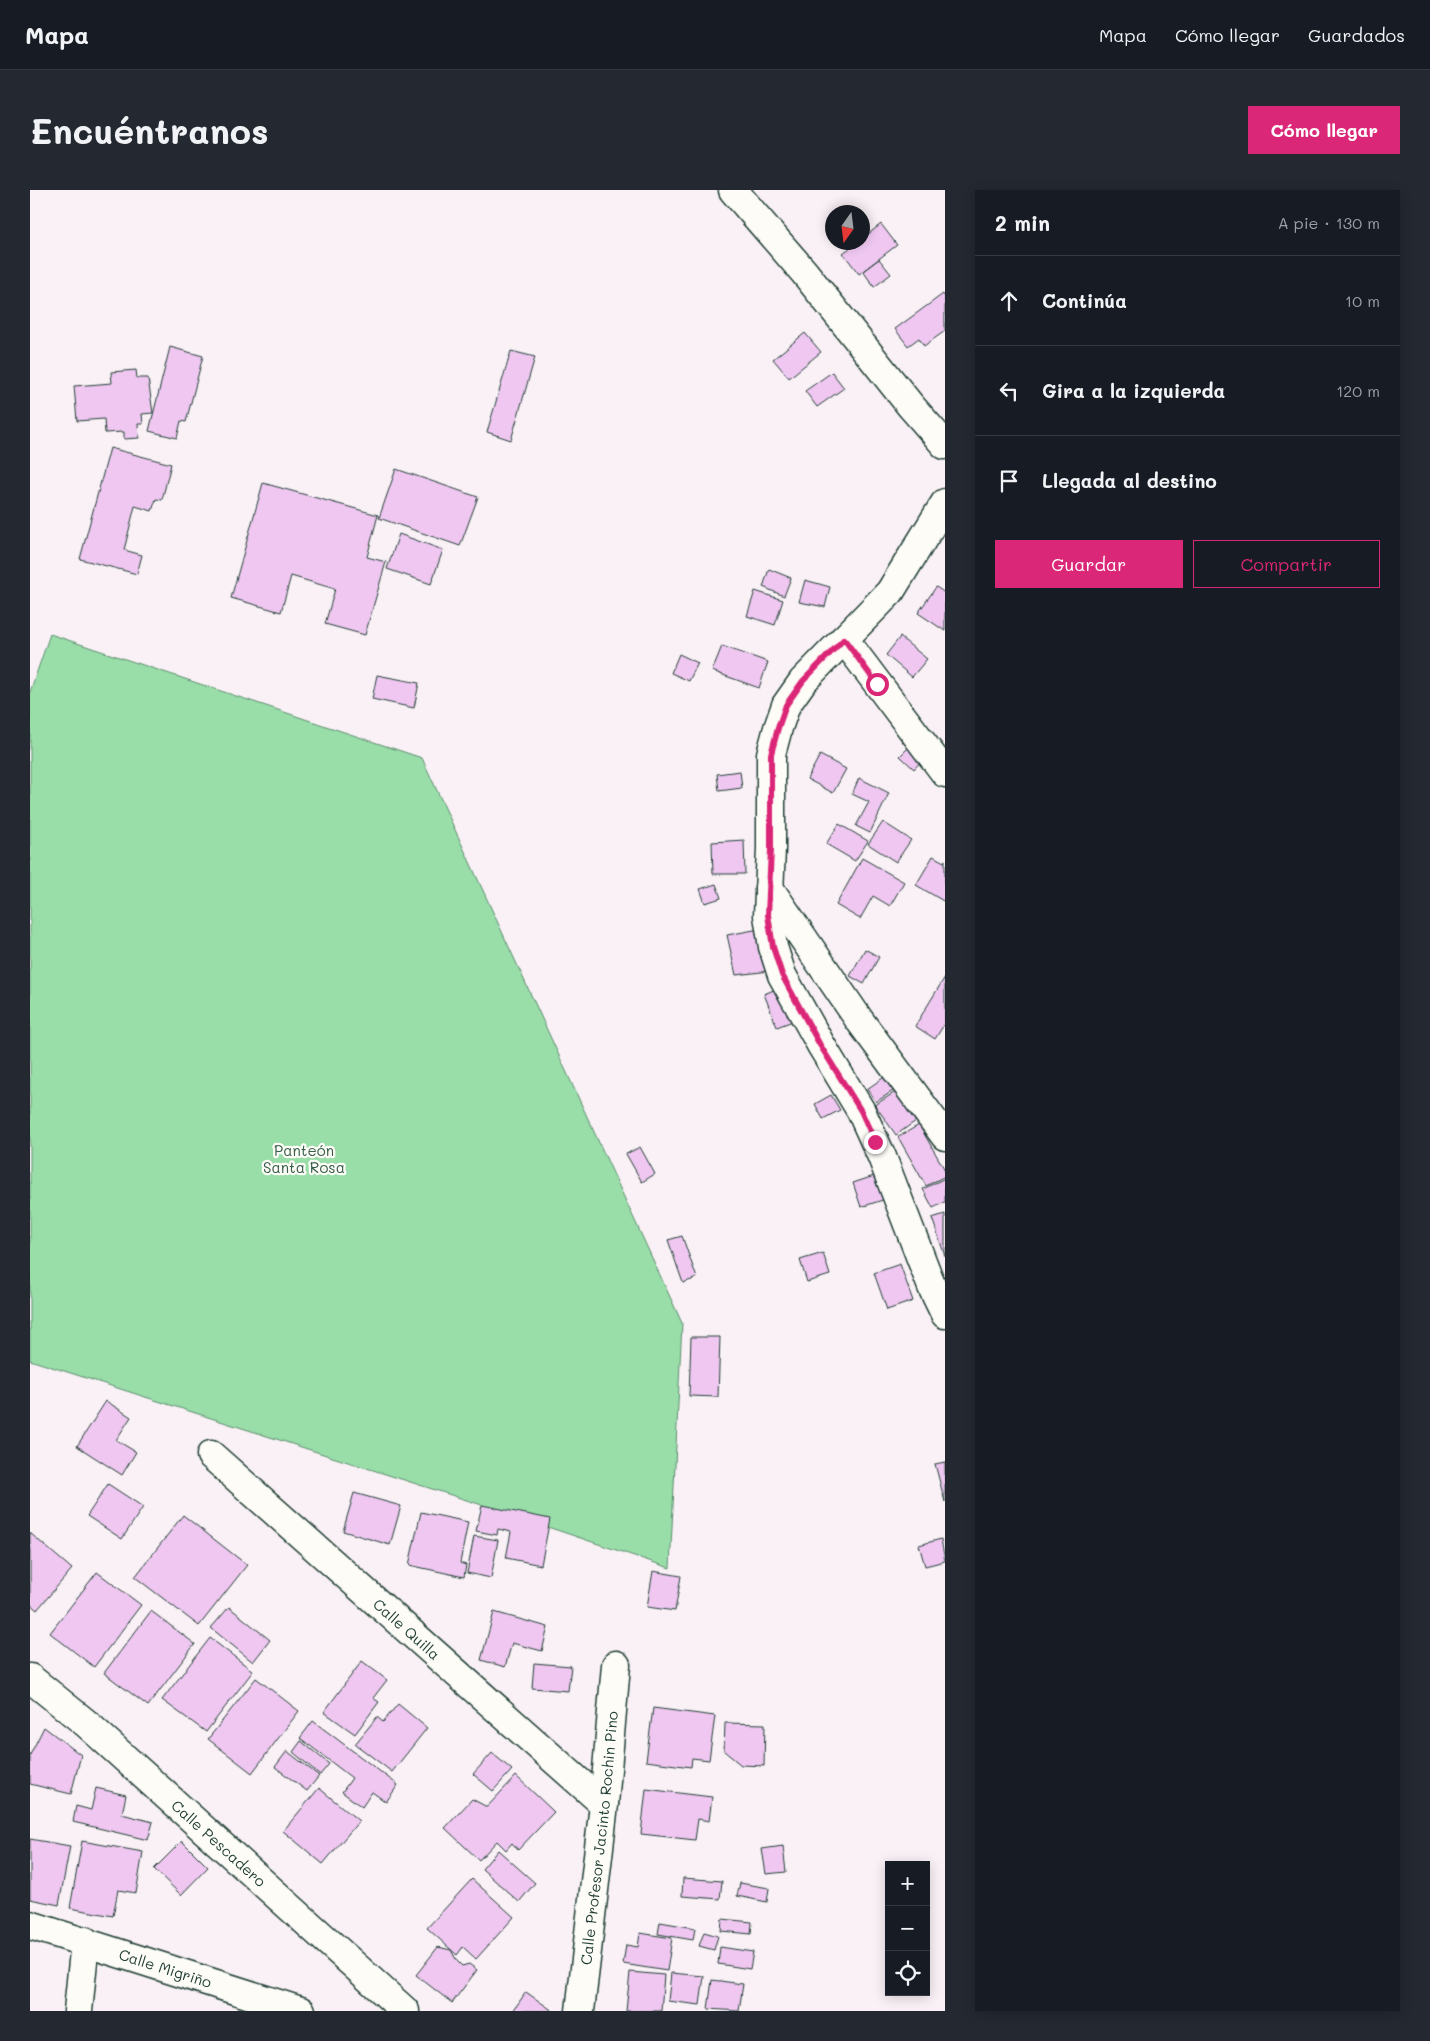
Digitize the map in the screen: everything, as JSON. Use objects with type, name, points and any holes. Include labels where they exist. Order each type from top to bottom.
[{"type":"street","points":[[733,190],[804,272],[910,405],[945,445]]},
{"type":"street","points":[[945,503],[890,592],[803,681],[786,705],[771,754],[768,915],[773,947],[782,975],[820,1045],[861,1111],[882,1157],[932,1287],[945,1314]]},
{"type":"street","points":[[844,639],[945,773]]},
{"type":"street","points":[[769,888],[860,1021],[945,1136]]},
{"type":"street","name":"Calle Quilla","points":[[211,1455],[604,1804]]},
{"type":"street","name":"Calle Profesor Jacinto Rochin Pino","points":[[580,2011],[604,1804],[616,1665]]},
{"type":"street","name":"Calle Pescadero","points":[[30,1678],[87,1724],[405,2011]]},
{"type":"street","name":"Calle Migriño","points":[[30,1925],[301,2011]]},
{"type":"street","points":[[78,2011],[85,1941]]},
{"type":"green space","name":"Panteón Santa Rosa","points":[[50,634],[422,758],[682,1323],[670,1568],[482,1505],[30,1360],[30,692]]},
{"type":"building","points":[[881,224],[897,245],[859,274],[843,253],[847,250],[870,250],[870,233]]},
{"type":"building","points":[[879,259],[891,274],[874,287],[863,271]]},
{"type":"building","points":[[943,294],[945,297],[945,331],[924,346],[919,338],[908,346],[895,329]]},
{"type":"building","points":[[805,333],[821,352],[789,378],[773,359]]},
{"type":"building","points":[[170,347],[203,356],[186,422],[181,421],[177,438],[149,431]]},
{"type":"building","points":[[511,351],[535,357],[511,440],[487,432]]},
{"type":"building","points":[[136,370],[137,378],[148,378],[153,413],[142,414],[143,424],[138,424],[139,438],[124,439],[124,432],[105,433],[104,419],[77,421],[74,386],[112,383],[111,372]]},
{"type":"building","points":[[832,372],[844,388],[817,407],[805,391]]},
{"type":"building","points":[[110,448],[171,464],[162,500],[156,499],[152,511],[135,506],[124,550],[142,555],[137,574],[80,559]]},
{"type":"building","points":[[396,469],[478,497],[460,546],[379,518]]},
{"type":"building","points":[[263,483],[378,515],[367,557],[386,562],[365,635],[325,624],[335,589],[291,576],[281,612],[231,598]]},
{"type":"building","points":[[399,534],[443,550],[431,584],[387,569]]},
{"type":"building","points":[[769,569],[791,578],[784,596],[763,587]]},
{"type":"building","points":[[805,580],[830,587],[825,607],[799,602]]},
{"type":"building","points":[[936,587],[945,593],[945,631],[918,613]]},
{"type":"building","points":[[755,591],[783,600],[775,625],[747,616]]},
{"type":"building","points":[[900,637],[927,659],[912,677],[886,655]]},
{"type":"building","points":[[722,646],[768,662],[759,688],[712,671]]},
{"type":"building","points":[[679,654],[698,663],[689,681],[671,673]]},
{"type":"building","points":[[377,675],[419,683],[414,708],[372,699]]},
{"type":"building","points":[[911,745],[925,757],[914,769],[900,756]]},
{"type":"building","points":[[820,755],[846,769],[833,793],[807,779]]},
{"type":"building","points":[[740,771],[742,788],[719,791],[717,774]]},
{"type":"building","points":[[859,778],[889,793],[870,833],[856,826],[869,802],[852,794]]},
{"type":"building","points":[[883,822],[911,840],[896,862],[868,844]]},
{"type":"building","points":[[839,824],[868,841],[855,861],[826,844]]},
{"type":"building","points":[[744,840],[745,874],[713,874],[712,842]]},
{"type":"building","points":[[933,856],[944,862],[945,860],[945,902],[916,885]]},
{"type":"building","points":[[862,858],[904,882],[890,906],[873,896],[860,919],[836,905]]},
{"type":"building","points":[[716,884],[721,898],[705,903],[700,889]]},
{"type":"building","points":[[765,928],[770,971],[736,975],[727,935]]},
{"type":"building","points":[[865,949],[879,957],[864,984],[850,976]]},
{"type":"building","points":[[945,977],[945,1023],[935,1039],[915,1026]]},
{"type":"building","points":[[786,985],[798,1019],[777,1027],[764,994]]},
{"type":"building","points":[[890,1073],[899,1087],[876,1102],[867,1089]]},
{"type":"building","points":[[903,1087],[923,1116],[896,1135],[875,1105]]},
{"type":"building","points":[[831,1095],[840,1110],[823,1119],[815,1104]]},
{"type":"building","points":[[919,1125],[945,1170],[945,1176],[926,1186],[898,1137]]},
{"type":"building","points":[[640,1147],[655,1174],[642,1182],[626,1154]]},
{"type":"building","points":[[880,1174],[889,1198],[861,1207],[853,1183]]},
{"type":"building","points":[[945,1178],[945,1202],[933,1208],[923,1189]]},
{"type":"building","points":[[945,1214],[945,1256],[932,1218]]},
{"type":"building","points":[[682,1236],[697,1278],[683,1283],[668,1240]]},
{"type":"building","points":[[823,1253],[830,1275],[807,1282],[800,1260]]},
{"type":"building","points":[[900,1264],[913,1301],[887,1310],[874,1273]]},
{"type":"building","points":[[691,1337],[720,1337],[718,1397],[689,1396]]},
{"type":"building","points":[[106,1401],[131,1417],[116,1440],[136,1452],[122,1475],[77,1446]]},
{"type":"building","points":[[945,1462],[945,1502],[935,1464]]},
{"type":"building","points":[[108,1484],[143,1507],[122,1539],[87,1516]]},
{"type":"building","points":[[354,1493],[401,1506],[390,1545],[343,1531]]},
{"type":"building","points":[[482,1505],[550,1519],[541,1565],[506,1558],[511,1532],[498,1529],[497,1535],[476,1531]]},
{"type":"building","points":[[421,1512],[468,1522],[460,1563],[466,1565],[464,1577],[409,1565]]},
{"type":"building","points":[[183,1515],[247,1565],[199,1626],[135,1577]]},
{"type":"building","points":[[30,1533],[72,1569],[37,1610],[30,1604]]},
{"type":"building","points":[[474,1536],[498,1540],[491,1578],[467,1573]]},
{"type":"building","points":[[941,1539],[945,1561],[925,1566],[919,1545]]},
{"type":"building","points":[[653,1571],[681,1576],[675,1611],[647,1607]]},
{"type":"building","points":[[97,1572],[141,1605],[94,1667],[50,1633]]},
{"type":"building","points":[[229,1607],[270,1640],[253,1662],[211,1628]]},
{"type":"building","points":[[151,1611],[195,1644],[148,1706],[104,1673]]},
{"type":"building","points":[[494,1612],[548,1627],[542,1651],[512,1643],[505,1667],[481,1660]]},
{"type":"building","points":[[210,1638],[253,1671],[206,1732],[162,1700]]},
{"type":"building","points":[[362,1661],[387,1680],[373,1698],[379,1702],[355,1734],[324,1712]]},
{"type":"building","points":[[534,1663],[571,1666],[568,1691],[532,1688]]},
{"type":"building","points":[[256,1678],[299,1711],[252,1773],[208,1739]]},
{"type":"building","points":[[398,1704],[427,1728],[392,1772],[355,1744],[377,1717],[383,1722]]},
{"type":"building","points":[[653,1708],[715,1716],[709,1760],[692,1758],[691,1767],[646,1761]]},
{"type":"building","points":[[313,1721],[398,1785],[386,1802],[372,1792],[362,1807],[342,1792],[352,1778],[300,1738]]},
{"type":"building","points":[[725,1723],[765,1724],[764,1766],[741,1765],[724,1751]]},
{"type":"building","points":[[44,1727],[81,1755],[71,1794],[30,1784],[30,1755]]},
{"type":"building","points":[[301,1741],[329,1764],[320,1775],[293,1752]]},
{"type":"building","points":[[287,1751],[319,1776],[307,1791],[275,1767]]},
{"type":"building","points":[[492,1753],[512,1770],[493,1791],[473,1774]]},
{"type":"building","points":[[516,1776],[554,1812],[518,1850],[512,1843],[506,1850],[497,1841],[479,1860],[445,1828],[472,1799],[487,1807]]},
{"type":"building","points":[[96,1788],[126,1795],[122,1814],[153,1822],[148,1840],[73,1822],[76,1806],[91,1810]]},
{"type":"building","points":[[319,1788],[359,1821],[323,1864],[283,1831]]},
{"type":"building","points":[[646,1789],[712,1797],[709,1821],[698,1819],[695,1840],[641,1834]]},
{"type":"building","points":[[30,1839],[70,1846],[59,1905],[30,1899]]},
{"type":"building","points":[[82,1841],[143,1852],[136,1893],[118,1890],[113,1916],[70,1908]]},
{"type":"building","points":[[182,1841],[208,1867],[181,1895],[154,1869]]},
{"type":"building","points":[[783,1846],[786,1872],[766,1874],[762,1849]]},
{"type":"building","points":[[498,1850],[535,1883],[519,1902],[482,1869]]},
{"type":"building","points":[[683,1878],[722,1881],[720,1899],[682,1896]]},
{"type":"building","points":[[472,1879],[514,1917],[476,1959],[463,1947],[457,1955],[427,1928]]},
{"type":"building","points":[[740,1883],[769,1888],[767,1902],[737,1896]]},
{"type":"building","points":[[722,1919],[752,1922],[751,1934],[721,1931]]},
{"type":"building","points":[[660,1922],[695,1928],[693,1940],[658,1934]]},
{"type":"building","points":[[704,1932],[718,1936],[714,1950],[699,1946]]},
{"type":"building","points":[[640,1933],[672,1938],[667,1971],[623,1964],[626,1945],[638,1947]]},
{"type":"building","points":[[438,1947],[451,1950],[462,1966],[469,1964],[477,1970],[452,2003],[416,1975]]},
{"type":"building","points":[[720,1947],[753,1952],[750,1969],[718,1964]]},
{"type":"building","points":[[630,1972],[664,1975],[661,2011],[626,2011]]},
{"type":"building","points":[[671,1973],[704,1976],[700,2005],[668,2001]]},
{"type":"building","points":[[712,1980],[743,1984],[739,2011],[708,2009]]},
{"type":"building","points":[[526,1992],[553,2011],[513,2011]]},
{"type":"route","points":[[875,1142],[861,1111],[820,1045],[782,975],[773,947],[768,915],[771,849],[771,754],[786,705],[803,681],[844,639],[877,684]]}]
